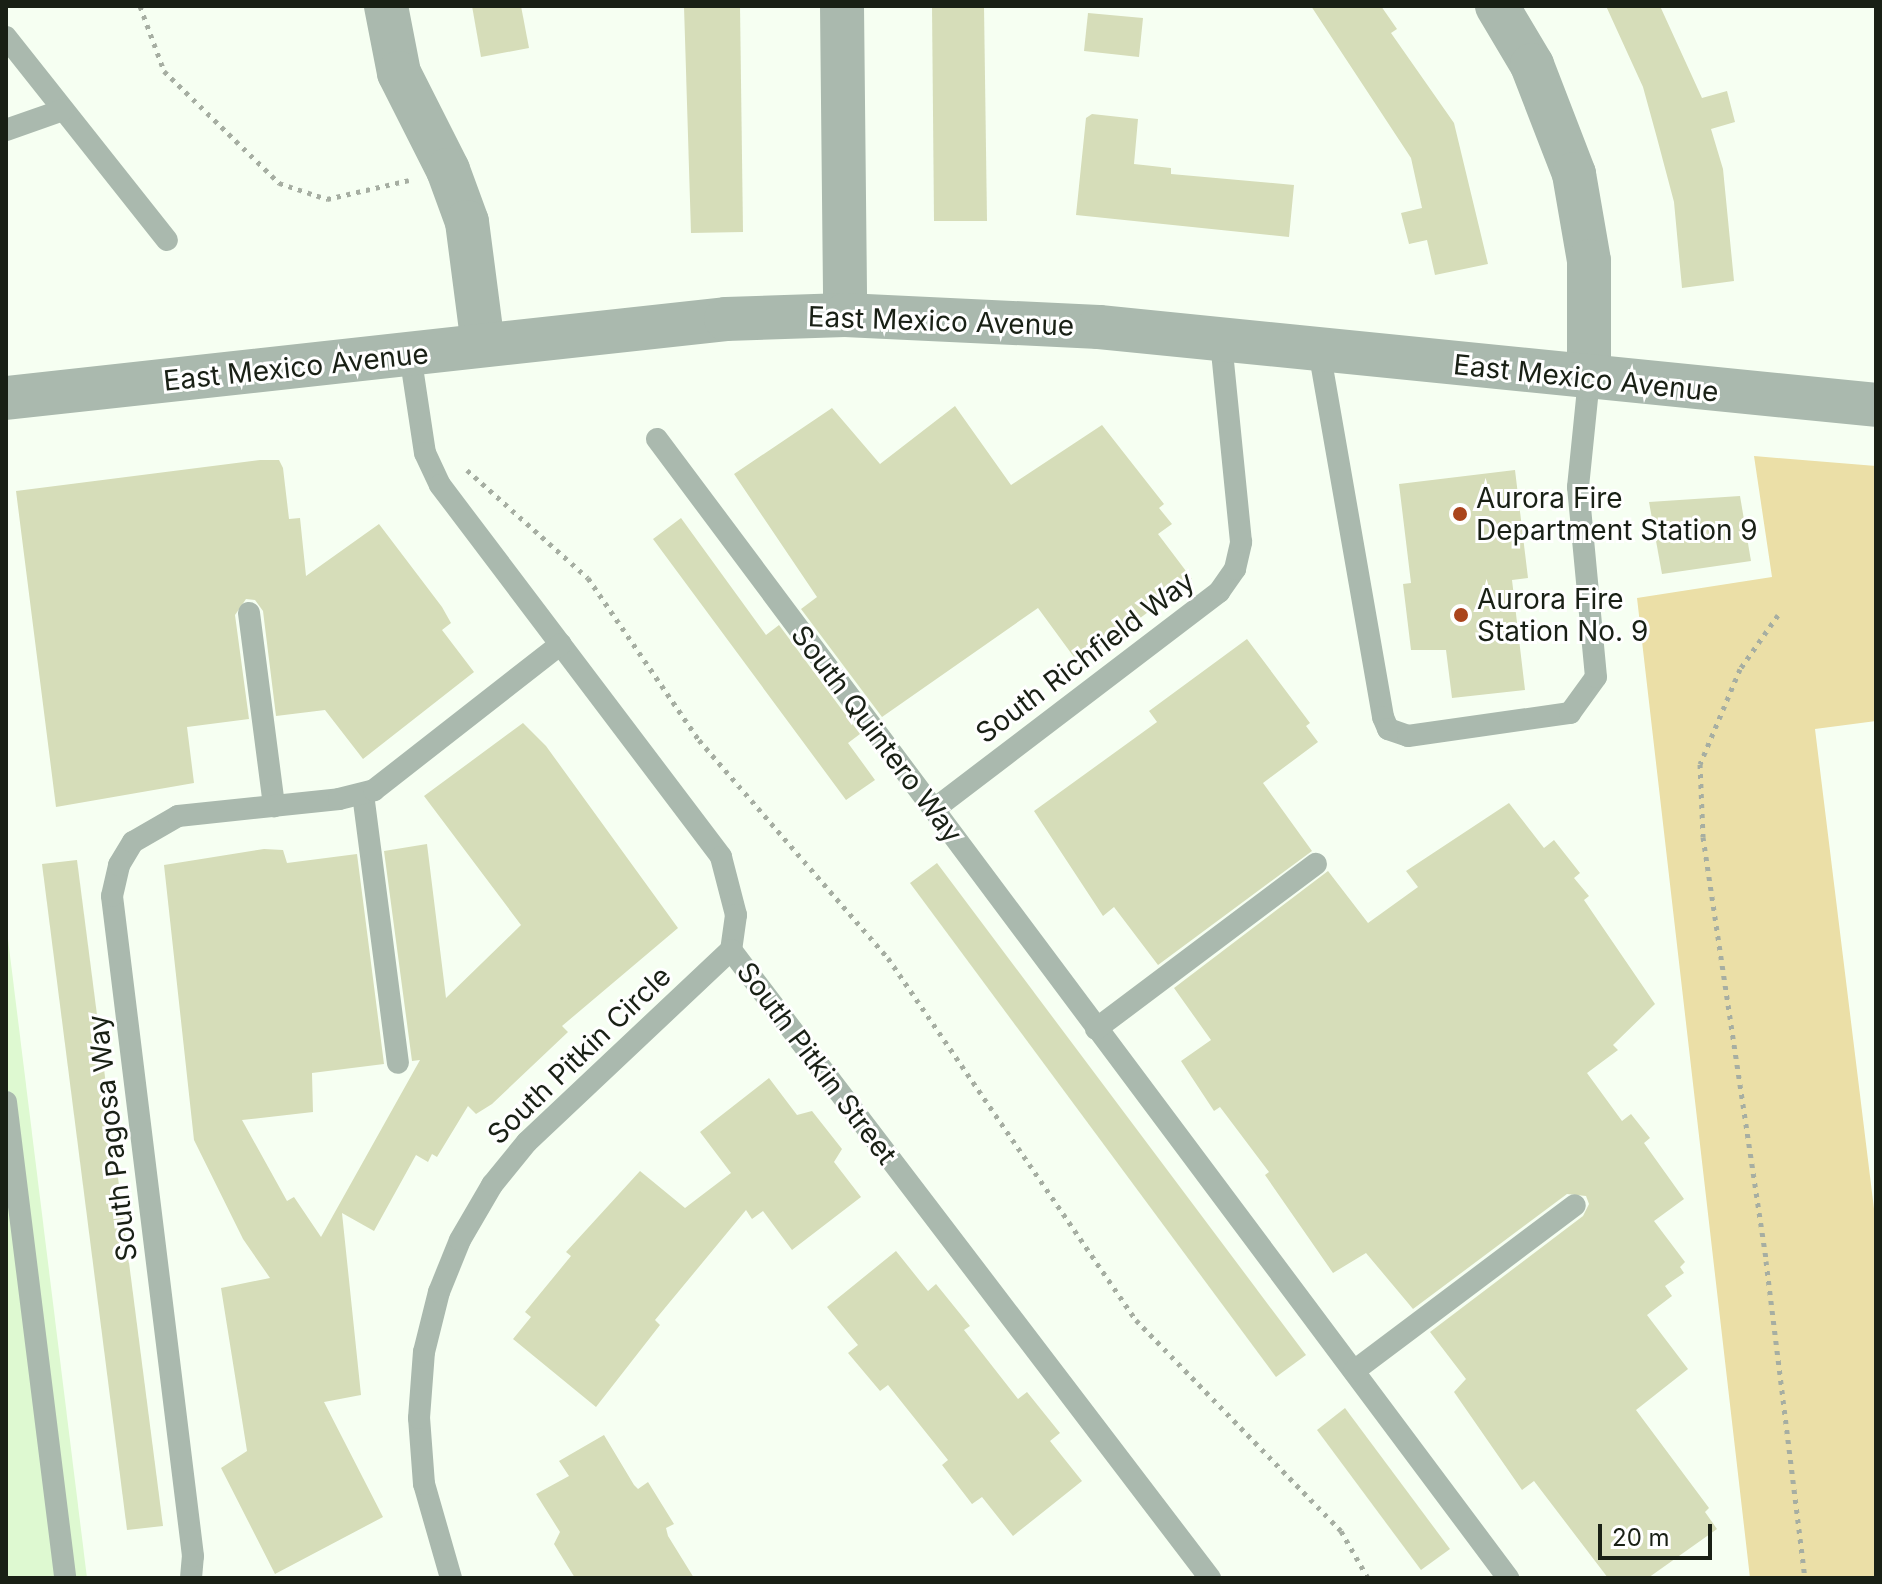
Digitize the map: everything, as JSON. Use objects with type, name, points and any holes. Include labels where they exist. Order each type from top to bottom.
[{"type":"street","points":[[386,6],[399,73],[448,170],[467,222],[483,345]]},
{"type":"street","points":[[842,6],[845,315]]},
{"type":"street","points":[[1497,6],[1532,65],[1574,174],[1589,261],[1589,379]]},
{"type":"street","name":"East Mexico Avenue","points":[[6,398],[726,319],[845,315],[958,316],[1876,405]]},
{"type":"lane","points":[[6,37],[167,240]]},
{"type":"lane","points":[[6,130],[63,110]]},
{"type":"lane","name":"South Richfield Way","points":[[933,810],[1219,592],[1235,569],[1241,542],[1221,340]]},
{"type":"lane","points":[[1319,350],[1383,717],[1388,729],[1408,736],[1570,713],[1596,677],[1578,487],[1589,379]]},
{"type":"lane","name":"South Pitkin Street","points":[[410,354],[425,453],[440,485],[721,857],[736,915],[731,950],[1210,1578]]},
{"type":"lane","name":"South Quintero Way","points":[[657,439],[1508,1578]]},
{"type":"lane","points":[[249,613],[274,806]]},
{"type":"lane","name":"South Pagosa Way","points":[[191,1578],[193,1556],[112,896],[119,865],[133,842],[152,827],[178,816],[363,794],[561,644]]},
{"type":"lane","points":[[363,794],[398,1063]]},
{"type":"lane","points":[[1096,1029],[1316,864]]},
{"type":"lane","name":"South Pitkin Circle","points":[[451,1578],[424,1484],[419,1418],[424,1352],[439,1292],[460,1240],[492,1185],[527,1142],[731,950]]},
{"type":"lane","points":[[6,1102],[65,1578]]},
{"type":"lane","points":[[1354,1371],[1575,1205]]},
{"type":"path","points":[[140,6],[164,71],[279,183],[327,199],[448,170]]},
{"type":"path","points":[[425,453],[475,473],[588,578],[699,740],[888,958],[1136,1320],[1341,1531],[1368,1578]]},
{"type":"path","points":[[1778,615],[1740,669],[1700,764],[1703,837],[1766,1261],[1805,1578]]},
{"type":"shaded area","points":[[1754,456],[1876,466],[1876,721],[1815,729],[1876,1225],[1876,1578],[1750,1578],[1637,598],[1772,577]]},
{"type":"shaded area","points":[[6,923],[87,1578],[6,1578]]},
{"type":"building","points":[[472,6],[521,6],[529,48],[481,57]]},
{"type":"building","points":[[684,6],[740,6],[743,232],[691,233]]},
{"type":"building","points":[[932,6],[984,6],[987,221],[934,221]]},
{"type":"building","points":[[1311,6],[1381,6],[1397,29],[1391,33],[1454,123],[1488,264],[1435,275],[1427,240],[1409,244],[1401,213],[1422,208],[1411,158]]},
{"type":"building","points":[[1606,6],[1660,6],[1702,98],[1727,91],[1735,122],[1711,129],[1723,169],[1734,281],[1682,288],[1674,202],[1657,138],[1643,87]]},
{"type":"building","points":[[1088,13],[1143,18],[1139,57],[1084,51]]},
{"type":"building","points":[[1092,114],[1138,119],[1134,164],[1171,168],[1171,174],[1294,185],[1289,237],[1076,215],[1086,118]]},
{"type":"building","points":[[955,406],[1011,485],[1102,425],[1164,504],[1159,508],[1172,524],[1158,534],[1192,579],[1079,664],[1038,608],[882,717],[801,609],[817,597],[734,474],[832,408],[880,464]]},
{"type":"building","points":[[279,460],[283,468],[289,519],[300,518],[306,576],[379,524],[442,607],[451,623],[442,630],[474,672],[363,759],[325,710],[276,716],[263,611],[255,600],[246,599],[235,615],[249,719],[187,727],[194,783],[56,807],[16,491]]},
{"type":"building","name":"Aurora Fire Station No. 9","points":[[1515,470],[1528,578],[1512,580],[1525,690],[1452,698],[1446,650],[1411,650],[1403,584],[1411,583],[1399,484]]},
{"type":"building","points":[[1740,496],[1751,561],[1662,574],[1649,502]]},
{"type":"building","points":[[681,518],[766,635],[779,625],[860,734],[848,743],[875,780],[846,800],[653,539]]},
{"type":"building","points":[[1247,639],[1310,723],[1306,726],[1318,742],[1263,783],[1312,851],[1158,965],[1114,907],[1103,916],[1034,811],[1157,722],[1149,711]]},
{"type":"building","points":[[523,723],[546,746],[678,928],[562,1026],[568,1032],[492,1104],[476,1114],[468,1106],[437,1157],[432,1154],[428,1162],[416,1155],[374,1231],[342,1213],[361,1395],[324,1402],[383,1517],[275,1574],[221,1468],[247,1451],[221,1288],[270,1278],[243,1239],[194,1140],[164,865],[264,849],[283,850],[287,863],[357,854],[384,1064],[312,1073],[313,1112],[242,1120],[287,1201],[294,1197],[321,1237],[420,1060],[412,1061],[384,851],[427,844],[446,998],[521,925],[424,796]]},
{"type":"building","points":[[1509,803],[1544,848],[1554,840],[1580,873],[1574,878],[1589,896],[1584,900],[1655,1004],[1613,1045],[1618,1050],[1587,1073],[1622,1121],[1631,1114],[1650,1138],[1644,1143],[1684,1199],[1654,1221],[1685,1262],[1680,1267],[1684,1273],[1665,1286],[1672,1296],[1647,1315],[1688,1369],[1636,1410],[1709,1508],[1705,1512],[1717,1529],[1648,1578],[1608,1578],[1534,1481],[1522,1490],[1454,1392],[1466,1379],[1430,1332],[1583,1216],[1589,1204],[1586,1196],[1567,1194],[1413,1309],[1366,1253],[1333,1273],[1265,1175],[1269,1172],[1220,1107],[1214,1111],[1181,1061],[1211,1040],[1174,988],[1328,871],[1368,923],[1418,887],[1406,871]]},
{"type":"building","points":[[77,860],[163,1526],[127,1530],[42,864]]},
{"type":"building","points":[[937,863],[1306,1355],[1276,1377],[910,883]]},
{"type":"building","points":[[769,1078],[797,1115],[812,1111],[842,1149],[834,1162],[861,1197],[792,1250],[763,1211],[752,1219],[746,1210],[655,1320],[660,1325],[596,1407],[513,1339],[531,1317],[525,1312],[571,1256],[566,1252],[640,1171],[685,1208],[731,1173],[700,1132]]},
{"type":"building","points":[[896,1251],[928,1291],[936,1284],[970,1326],[964,1330],[1018,1399],[1027,1392],[1060,1433],[1050,1441],[1082,1481],[1013,1536],[982,1497],[972,1504],[942,1465],[948,1460],[888,1385],[880,1391],[848,1353],[858,1345],[827,1307]]},
{"type":"building","points":[[1345,1408],[1450,1549],[1421,1570],[1317,1430]]},
{"type":"building","points":[[604,1435],[634,1485],[638,1489],[648,1482],[674,1524],[666,1528],[668,1536],[694,1578],[575,1578],[554,1544],[560,1532],[536,1494],[569,1476],[559,1461]]},
{"type":"place","name":"Aurora Fire Department Station 9","points":[[1460,514]]},
{"type":"place","name":"Aurora Fire Station No. 9","points":[[1461,615]]}]
